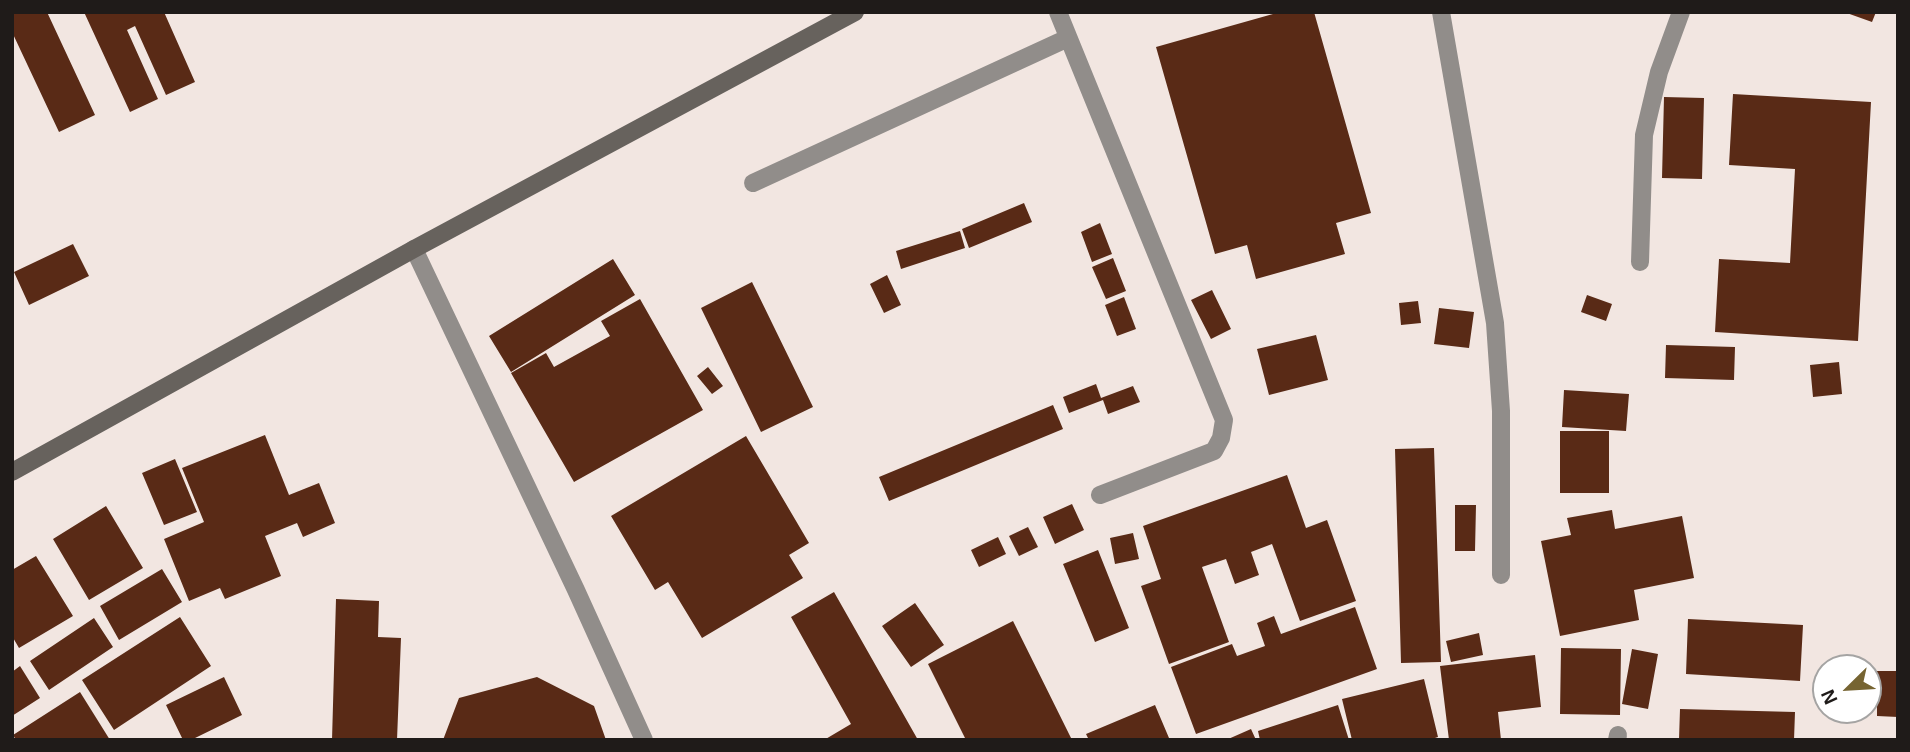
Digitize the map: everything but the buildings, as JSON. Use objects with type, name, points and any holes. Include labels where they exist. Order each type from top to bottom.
[{"type":"main road","points":[[12,472],[414,249],[855,12]]},
{"type":"street","points":[[1058,12],[1224,420],[1221,438],[1214,452],[1100,495]]},
{"type":"street","points":[[1441,12],[1495,323],[1501,411],[1501,575]]},
{"type":"street","points":[[1640,262],[1644,135],[1659,72],[1681,12]]},
{"type":"street","points":[[753,183],[1068,38]]},
{"type":"street","points":[[414,249],[644,740]]}]
